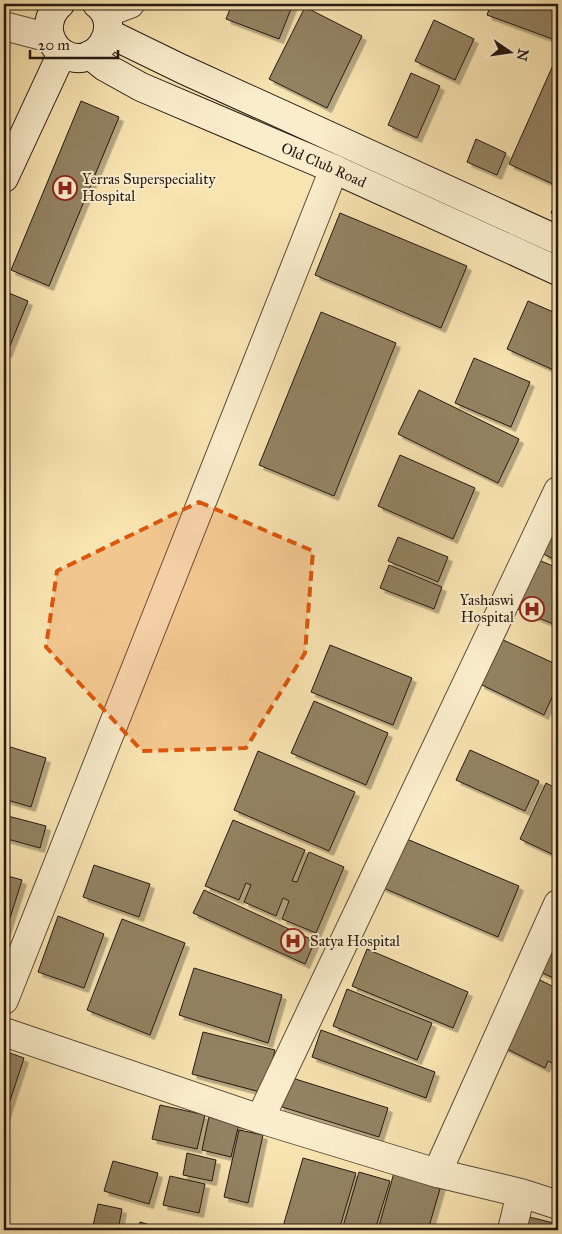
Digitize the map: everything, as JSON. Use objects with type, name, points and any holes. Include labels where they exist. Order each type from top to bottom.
[{"type":"street","points":[[4,178],[56,45],[49,27],[51,5]]},
{"type":"street","points":[[4,26],[56,45],[71,57],[80,58],[99,50],[105,42],[107,11]]},
{"type":"street","name":"Old Club Road","points":[[107,11],[182,69],[558,240]]},
{"type":"street","name":"Old Club Road","points":[[90,55],[106,67],[141,87],[334,169],[558,271]]},
{"type":"street","points":[[4,1000],[334,169]]},
{"type":"street","points":[[260,1119],[558,491]]},
{"type":"street","points":[[437,1173],[558,904]]},
{"type":"street","points":[[4,1032],[260,1119],[437,1173],[521,1192],[558,1205]]},
{"type":"street","points":[[512,1230],[521,1192]]},
{"type":"highlighted area","points":[[199,502],[313,551],[305,653],[246,748],[142,751],[46,647],[57,571]]},
{"type":"building","points":[[232,4],[293,4],[279,39],[226,19]]},
{"type":"building","points":[[491,4],[558,4],[558,41],[487,15]]},
{"type":"building","points":[[305,7],[362,36],[327,108],[269,79]]},
{"type":"building","points":[[434,20],[474,39],[455,80],[415,61]]},
{"type":"building","points":[[558,54],[558,173],[553,184],[509,164]]},
{"type":"building","points":[[411,73],[440,86],[417,138],[388,125]]},
{"type":"building","points":[[81,101],[119,117],[49,286],[11,270]]},
{"type":"building","points":[[476,139],[506,153],[497,175],[467,162]]},
{"type":"building","points":[[558,197],[558,217],[551,213]]},
{"type":"building","points":[[340,213],[467,266],[441,328],[315,275]]},
{"type":"building","points":[[4,291],[28,301],[7,353],[4,352]]},
{"type":"building","points":[[528,301],[558,314],[558,372],[507,349]]},
{"type":"building","points":[[321,312],[396,343],[334,496],[259,465]]},
{"type":"building","points":[[474,358],[530,382],[511,427],[455,403]]},
{"type":"building","points":[[419,390],[519,439],[498,483],[398,434]]},
{"type":"building","points":[[400,455],[475,488],[453,539],[378,506]]},
{"type":"building","points":[[554,527],[558,529],[558,561],[543,554]]},
{"type":"building","points":[[398,537],[448,557],[438,582],[388,561]]},
{"type":"building","points":[[536,559],[558,568],[558,626],[515,608]]},
{"type":"building","points":[[389,565],[442,587],[434,609],[380,588]]},
{"type":"building","points":[[501,639],[558,665],[558,684],[544,715],[480,684]]},
{"type":"building","points":[[330,645],[412,678],[393,725],[311,692]]},
{"type":"building","points":[[314,701],[388,733],[366,785],[291,753]]},
{"type":"building","points":[[4,745],[46,758],[31,807],[4,799]]},
{"type":"building","points":[[470,750],[539,781],[525,811],[456,780]]},
{"type":"building","points":[[258,751],[355,792],[329,851],[234,810]]},
{"type":"building","points":[[546,783],[558,789],[558,857],[520,839]]},
{"type":"building","points":[[4,815],[46,826],[40,848],[4,838]]},
{"type":"building","points":[[233,820],[305,850],[292,881],[297,882],[309,852],[344,867],[316,933],[282,919],[289,901],[283,898],[276,916],[244,902],[251,885],[246,883],[239,900],[205,886]]},
{"type":"building","points":[[402,837],[519,886],[498,937],[381,887]]},
{"type":"building","points":[[94,865],[150,884],[139,917],[83,897]]},
{"type":"building","points":[[4,875],[22,880],[4,937]]},
{"type":"building","points":[[204,890],[315,941],[305,964],[193,913]]},
{"type":"building","points":[[58,916],[104,934],[84,988],[38,972]]},
{"type":"building","points":[[122,919],[185,943],[150,1035],[87,1010]]},
{"type":"building","points":[[558,921],[558,980],[536,970]]},
{"type":"building","points":[[367,949],[468,992],[453,1028],[352,986]]},
{"type":"building","points":[[194,968],[282,995],[268,1043],[179,1015]]},
{"type":"building","points":[[538,979],[558,989],[558,1066],[548,1061],[545,1068],[503,1047]]},
{"type":"building","points":[[347,989],[432,1023],[417,1060],[333,1026]]},
{"type":"building","points":[[321,1030],[435,1072],[426,1098],[312,1057]]},
{"type":"building","points":[[203,1032],[275,1050],[264,1093],[192,1074]]},
{"type":"building","points":[[4,1051],[24,1058],[4,1119]]},
{"type":"building","points":[[289,1077],[388,1108],[379,1137],[279,1106]]},
{"type":"building","points":[[160,1105],[205,1115],[197,1149],[152,1139]]},
{"type":"building","points":[[209,1117],[239,1124],[231,1157],[202,1150]]},
{"type":"building","points":[[239,1130],[263,1135],[248,1203],[224,1197]]},
{"type":"building","points":[[187,1153],[216,1160],[212,1181],[183,1175]]},
{"type":"building","points":[[303,1158],[356,1173],[339,1230],[282,1230]]},
{"type":"building","points":[[113,1161],[158,1173],[149,1204],[104,1191]]},
{"type":"building","points":[[395,1169],[442,1182],[428,1230],[378,1230]]},
{"type":"building","points":[[359,1172],[390,1181],[375,1230],[342,1230]]},
{"type":"building","points":[[170,1176],[205,1184],[199,1213],[163,1205]]},
{"type":"building","points":[[98,1204],[122,1209],[118,1230],[92,1230]]},
{"type":"building","points":[[525,1216],[558,1224],[558,1230],[521,1230]]},
{"type":"building","points":[[140,1222],[167,1230],[138,1230]]},
{"type":"place","name":"Yerras Superspeciality Hospital","points":[[65,188]]},
{"type":"place","name":"Yashaswi Hospital","points":[[532,609]]},
{"type":"place","name":"Satya Hospital","points":[[293,941]]}]
